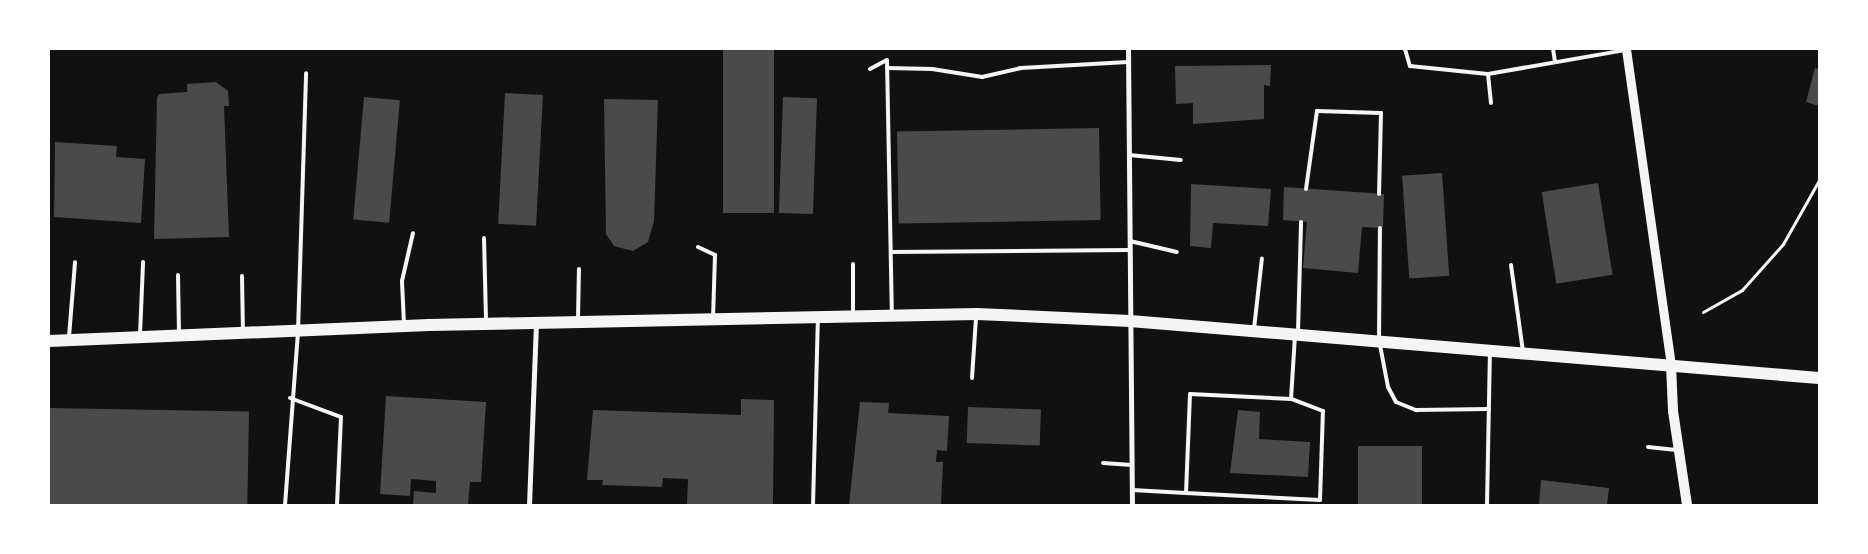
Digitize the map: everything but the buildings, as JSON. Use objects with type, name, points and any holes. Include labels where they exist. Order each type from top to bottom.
[{"type":"main road","points":[[49,341],[404,326],[536,324],[578,321],[818,314],[976,314],[1130,320],[1819,378]]},
{"type":"main road","points":[[1671,365],[1678,450],[1687,505]]},
{"type":"street","points":[[1128,49],[1132,505]]},
{"type":"street","points":[[1626,49],[1671,365]]},
{"type":"street","points":[[529,505],[536,324]]},
{"type":"lane","points":[[1405,49],[1410,66],[1488,74],[1626,49]]},
{"type":"lane","points":[[1554,49],[1555,62]]},
{"type":"lane","points":[[870,69],[887,60],[892,314]]},
{"type":"lane","points":[[887,68],[932,68],[982,77],[1021,68],[1128,62]]},
{"type":"lane","points":[[285,505],[290,398],[298,331],[306,73]]},
{"type":"lane","points":[[1488,74],[1491,103]]},
{"type":"lane","points":[[1306,189],[1317,111],[1381,113],[1379,194]]},
{"type":"lane","points":[[1129,156],[1181,160]]},
{"type":"lane","points":[[1291,399],[1301,222]]},
{"type":"lane","points":[[1380,228],[1379,341],[1388,387],[1396,402],[1416,410],[1489,409]]},
{"type":"lane","points":[[404,326],[402,281],[413,232]]},
{"type":"lane","points":[[484,238],[486,324]]},
{"type":"lane","points":[[1130,241],[1177,252]]},
{"type":"lane","points":[[698,247],[715,255],[713,318]]},
{"type":"lane","points":[[891,252],[1130,250]]},
{"type":"lane","points":[[1254,331],[1262,258]]},
{"type":"lane","points":[[69,340],[75,262]]},
{"type":"lane","points":[[140,337],[143,262]]},
{"type":"lane","points":[[853,264],[853,314]]},
{"type":"lane","points":[[1511,265],[1523,353]]},
{"type":"lane","points":[[578,321],[579,269]]},
{"type":"lane","points":[[178,275],[179,335]]},
{"type":"lane","points":[[242,276],[243,333]]},
{"type":"lane","points":[[813,505],[818,314]]},
{"type":"lane","points":[[972,378],[976,314]]},
{"type":"lane","points":[[1487,505],[1490,350]]},
{"type":"lane","points":[[1132,490],[1186,493],[1320,500],[1323,411],[1291,399],[1190,394],[1186,493]]},
{"type":"lane","points":[[290,398],[341,417],[337,505]]},
{"type":"lane","points":[[1648,447],[1678,450]]},
{"type":"lane","points":[[1103,463],[1132,465]]},
{"type":"path","points":[[1704,312],[1742,290],[1777,250],[1819,180]]}]
